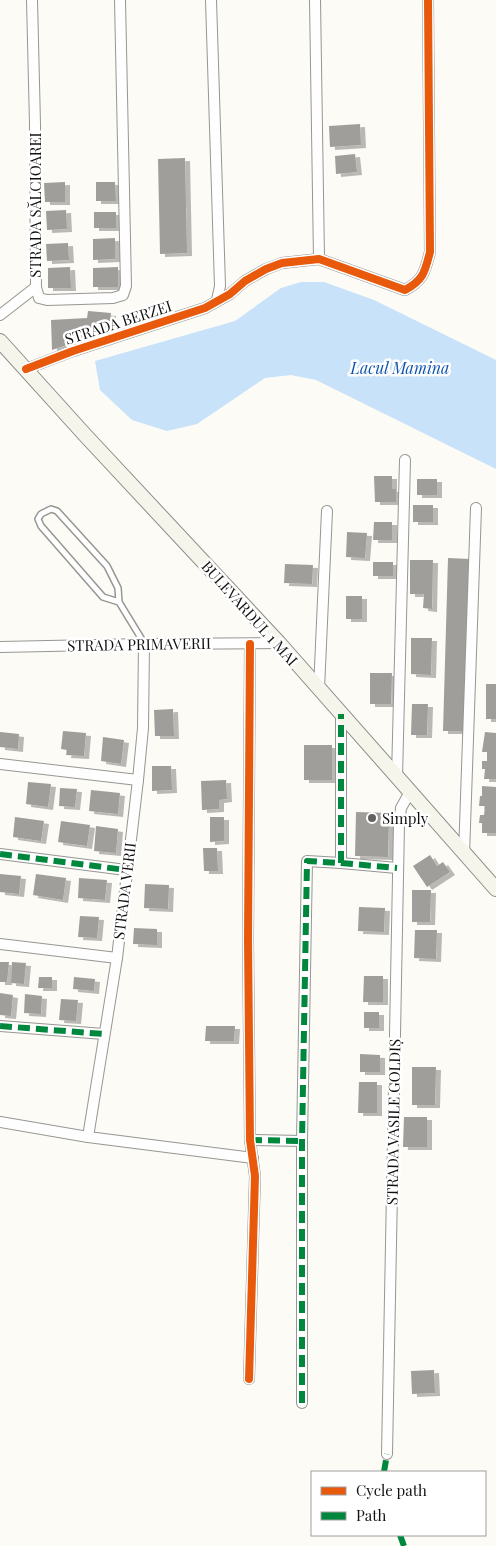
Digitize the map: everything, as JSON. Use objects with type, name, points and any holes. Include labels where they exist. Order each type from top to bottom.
[{"type":"main road","name":"BULEVARDUL 1 MAI","points":[[0,341],[279,643],[496,889]]},
{"type":"street","name":"STRADA SĂLCIOAREI","points":[[32,0],[36,287],[39,298],[47,300],[113,298],[123,295],[126,286],[120,0]]},
{"type":"street","points":[[210,0],[220,286],[217,300]]},
{"type":"street","points":[[315,0],[319,259],[406,290],[415,285],[423,276],[430,252],[428,0]]},
{"type":"street","name":"STRADA BERZEI","points":[[26,369],[96,343],[205,308],[274,266],[298,260],[319,259]]},
{"type":"street","points":[[0,315],[36,287]]},
{"type":"street","points":[[397,777],[405,460]]},
{"type":"street","points":[[464,854],[476,508]]},
{"type":"street","points":[[319,689],[327,511]]},
{"type":"street","name":"STRADA PRIMAVERII","points":[[0,647],[279,643]]},
{"type":"street","name":"STRADA VERII","points":[[88,1137],[117,958],[138,780],[143,728],[144,644]]},
{"type":"street","points":[[249,1379],[255,1176],[250,1140],[248,929],[250,644]]},
{"type":"street","points":[[341,714],[341,863]]},
{"type":"street","points":[[0,764],[138,780]]},
{"type":"street","name":"STRADA VASILE GOLDIȘ","points":[[387,1454],[397,868],[401,808],[410,792]]},
{"type":"street","points":[[0,854],[126,870]]},
{"type":"street","points":[[302,1403],[302,1141],[307,861],[397,868]]},
{"type":"street","points":[[0,944],[117,958]]},
{"type":"street","points":[[0,1026],[104,1034]]},
{"type":"street","points":[[0,1122],[88,1137],[253,1158]]},
{"type":"street","points":[[250,1140],[302,1141]]},
{"type":"lane","points":[[119,602],[103,597],[41,526],[38,519],[45,510],[57,511],[107,566],[118,588],[119,602],[144,644]]},
{"type":"water","name":"Lacul Mamina","points":[[301,282],[324,282],[374,300],[496,360],[496,469],[316,380],[291,375],[265,378],[197,424],[167,431],[132,420],[100,390],[95,361],[235,321],[281,288]]},
{"type":"building","points":[[360,124],[361,145],[330,147],[329,126]]},
{"type":"building","points":[[355,154],[357,172],[336,174],[335,156]]},
{"type":"building","points":[[185,158],[187,253],[160,254],[158,159]]},
{"type":"building","points":[[65,182],[65,202],[45,202],[44,183]]},
{"type":"building","points":[[96,182],[115,182],[116,201],[96,201]]},
{"type":"building","points":[[66,210],[67,229],[47,230],[46,211]]},
{"type":"building","points":[[94,212],[116,212],[116,228],[94,228]]},
{"type":"building","points":[[115,238],[115,259],[93,260],[93,239]]},
{"type":"building","points":[[68,243],[69,260],[47,261],[46,244]]},
{"type":"building","points":[[70,267],[71,288],[48,288],[48,268]]},
{"type":"building","points":[[118,267],[118,287],[93,287],[93,268]]},
{"type":"building","points":[[88,311],[111,313],[110,321],[108,321],[108,334],[87,334],[87,338],[52,350],[51,320],[87,318]]},
{"type":"building","points":[[374,476],[392,476],[392,489],[396,489],[396,502],[375,502]]},
{"type":"building","points":[[417,479],[437,479],[437,495],[417,495]]},
{"type":"building","points":[[413,505],[433,505],[433,522],[413,522]]},
{"type":"building","points":[[374,522],[392,522],[392,540],[373,540]]},
{"type":"building","points":[[347,532],[367,533],[365,558],[346,557]]},
{"type":"building","points":[[448,558],[470,559],[464,731],[443,731]]},
{"type":"building","points":[[410,560],[433,560],[432,609],[423,608],[424,594],[410,594]]},
{"type":"building","points":[[373,562],[393,562],[393,576],[373,576]]},
{"type":"building","points":[[285,564],[313,565],[312,584],[284,583]]},
{"type":"building","points":[[346,596],[362,596],[362,619],[346,619]]},
{"type":"building","points":[[411,638],[432,638],[431,675],[411,674]]},
{"type":"building","points":[[370,673],[392,673],[391,704],[370,704]]},
{"type":"building","points":[[486,684],[496,684],[496,719],[486,719]]},
{"type":"building","points":[[412,704],[428,704],[427,735],[411,735]]},
{"type":"building","points":[[173,709],[174,736],[155,736],[154,710]]},
{"type":"building","points":[[63,731],[86,733],[84,756],[66,755],[67,750],[61,749]]},
{"type":"building","points":[[0,732],[19,734],[18,749],[0,747]]},
{"type":"building","points":[[485,732],[496,733],[496,779],[484,779],[485,769],[482,769],[482,761],[487,761],[487,752],[482,752]]},
{"type":"building","points":[[103,737],[124,740],[121,764],[101,761]]},
{"type":"building","points":[[304,745],[332,745],[332,780],[304,780]]},
{"type":"building","points":[[152,766],[171,766],[172,790],[152,791]]},
{"type":"building","points":[[226,780],[227,799],[219,800],[219,809],[202,810],[201,781]]},
{"type":"building","points":[[28,782],[51,784],[48,807],[26,804]]},
{"type":"building","points":[[482,786],[496,787],[496,833],[482,833],[482,823],[479,823],[480,815],[484,815],[485,806],[479,806]]},
{"type":"building","points":[[60,788],[77,789],[75,807],[59,806]]},
{"type":"building","points":[[91,790],[120,793],[118,814],[89,811]]},
{"type":"building","points":[[356,812],[389,813],[388,857],[355,856]]},
{"type":"building","points":[[15,817],[44,821],[41,841],[13,837]]},
{"type":"building","points":[[210,817],[224,817],[224,841],[210,842]]},
{"type":"building","points":[[61,821],[90,825],[87,846],[58,842]]},
{"type":"building","points":[[96,826],[118,829],[116,853],[94,851]]},
{"type":"building","points":[[203,848],[217,848],[218,871],[204,871]]},
{"type":"building","points":[[430,855],[437,866],[443,862],[450,872],[427,887],[413,866]]},
{"type":"building","points":[[0,874],[21,876],[19,894],[0,892]]},
{"type":"building","points":[[36,874],[66,878],[63,900],[33,895]]},
{"type":"building","points":[[79,878],[107,880],[105,900],[78,898]]},
{"type":"building","points":[[145,884],[169,885],[168,909],[144,908]]},
{"type":"building","points":[[412,890],[431,890],[430,922],[412,922]]},
{"type":"building","points":[[359,907],[385,908],[384,932],[358,931]]},
{"type":"building","points":[[80,916],[99,917],[97,938],[78,937]]},
{"type":"building","points":[[134,928],[157,929],[157,945],[133,944]]},
{"type":"building","points":[[415,930],[437,930],[436,959],[414,958]]},
{"type":"building","points":[[0,962],[9,962],[7,982],[0,982]]},
{"type":"building","points":[[12,962],[26,963],[24,984],[11,983]]},
{"type":"building","points":[[364,976],[383,976],[383,1002],[363,1002]]},
{"type":"building","points":[[39,977],[52,977],[52,988],[38,988]]},
{"type":"building","points":[[74,977],[95,979],[94,991],[73,989]]},
{"type":"building","points":[[0,993],[13,995],[11,1016],[0,1015]]},
{"type":"building","points":[[25,994],[42,996],[41,1014],[24,1013]]},
{"type":"building","points":[[61,999],[78,1000],[76,1021],[59,1020]]},
{"type":"building","points":[[364,1012],[379,1012],[379,1028],[364,1028]]},
{"type":"building","points":[[206,1026],[235,1026],[234,1041],[205,1041]]},
{"type":"building","points":[[360,1054],[380,1055],[380,1072],[360,1072]]},
{"type":"building","points":[[412,1067],[436,1067],[435,1105],[412,1105]]},
{"type":"building","points":[[359,1082],[377,1082],[377,1113],[358,1113]]},
{"type":"building","points":[[404,1117],[427,1117],[427,1147],[403,1147]]},
{"type":"building","points":[[434,1370],[435,1393],[412,1394],[411,1371]]},
{"type":"marked path","points":[[302,1403],[302,1141],[307,861],[341,863],[341,714]]},
{"type":"marked path","points":[[0,854],[126,870]]},
{"type":"marked path","points":[[341,863],[397,868]]},
{"type":"marked path","points":[[0,1026],[104,1034]]},
{"type":"marked path","points":[[250,1140],[302,1141]]},
{"type":"marked path","points":[[384,1471],[387,1454]]},
{"type":"marked path","points":[[400,1536],[404,1546]]},
{"type":"cycle path","points":[[26,369],[73,351],[205,308],[230,294],[245,281],[266,269],[282,263],[319,259],[405,290],[416,283],[425,270],[430,252],[428,0]]},
{"type":"cycle path","points":[[249,1379],[255,1176],[250,1140],[248,939],[250,644]]},
{"type":"place","name":"Simply","points":[[372,818]]}]
